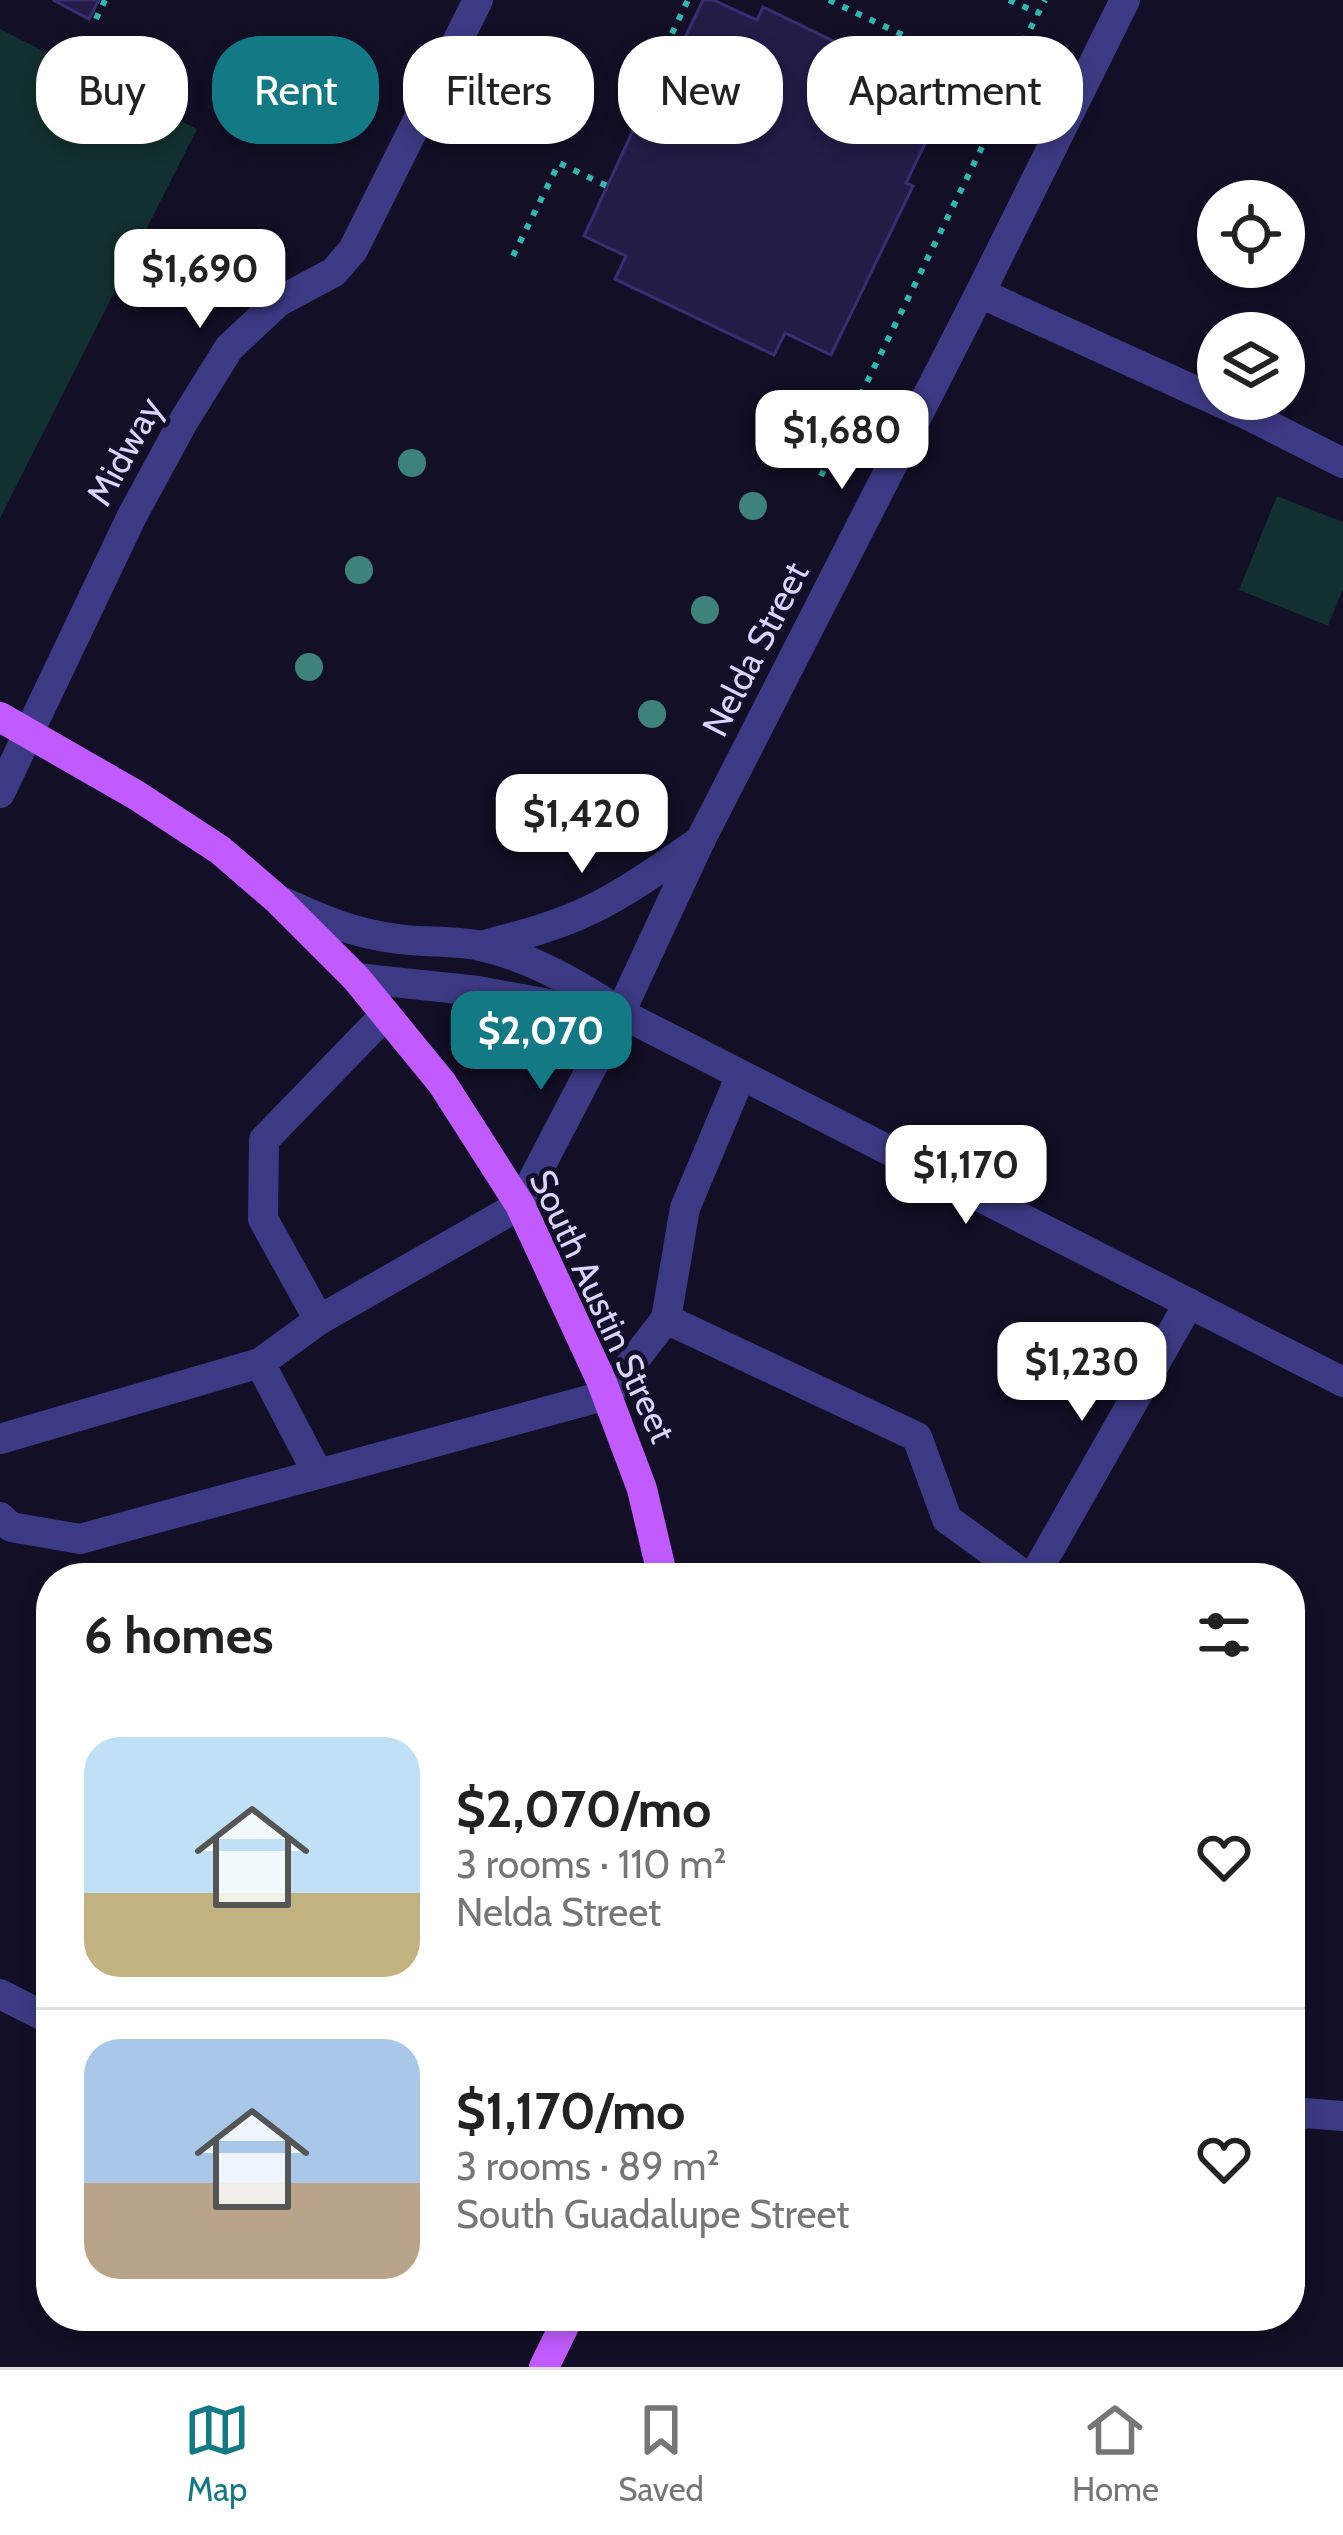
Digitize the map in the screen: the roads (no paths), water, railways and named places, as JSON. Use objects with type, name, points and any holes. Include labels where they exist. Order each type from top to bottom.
[{"type":"main road","name":"South Austin Street","points":[[0,717],[136,795],[220,850],[356,978],[442,1084],[520,1205],[607,1395],[642,1489],[659,1563]]},
{"type":"main road","points":[[544,2367],[562,2331]]},
{"type":"street","name":"Midway","points":[[0,793],[132,516],[183,422],[229,348],[278,302],[334,272],[353,250],[478,0]]},
{"type":"street","name":"Nelda Street","points":[[520,1205],[1125,0]]},
{"type":"street","points":[[980,293],[1343,463]]},
{"type":"street","points":[[479,946],[582,914],[636,885],[700,841]]},
{"type":"street","points":[[278,900],[340,929],[479,946],[531,962],[578,984],[620,1013],[1343,1382]]},
{"type":"street","points":[[356,978],[620,1013]]},
{"type":"street","points":[[320,1320],[263,1220],[264,1140],[386,1014]]},
{"type":"street","points":[[0,1517],[10,1527],[80,1539],[607,1395],[666,1319],[686,1208],[741,1075]]},
{"type":"street","points":[[0,1439],[260,1363],[320,1320],[520,1205]]},
{"type":"street","points":[[1040,1563],[1189,1304]]},
{"type":"street","points":[[666,1319],[916,1437],[947,1520],[1009,1563]]},
{"type":"street","points":[[260,1363],[318,1474]]},
{"type":"street","points":[[7,2004],[36,2015]]},
{"type":"street","points":[[1305,2114],[1343,2116]]}]
